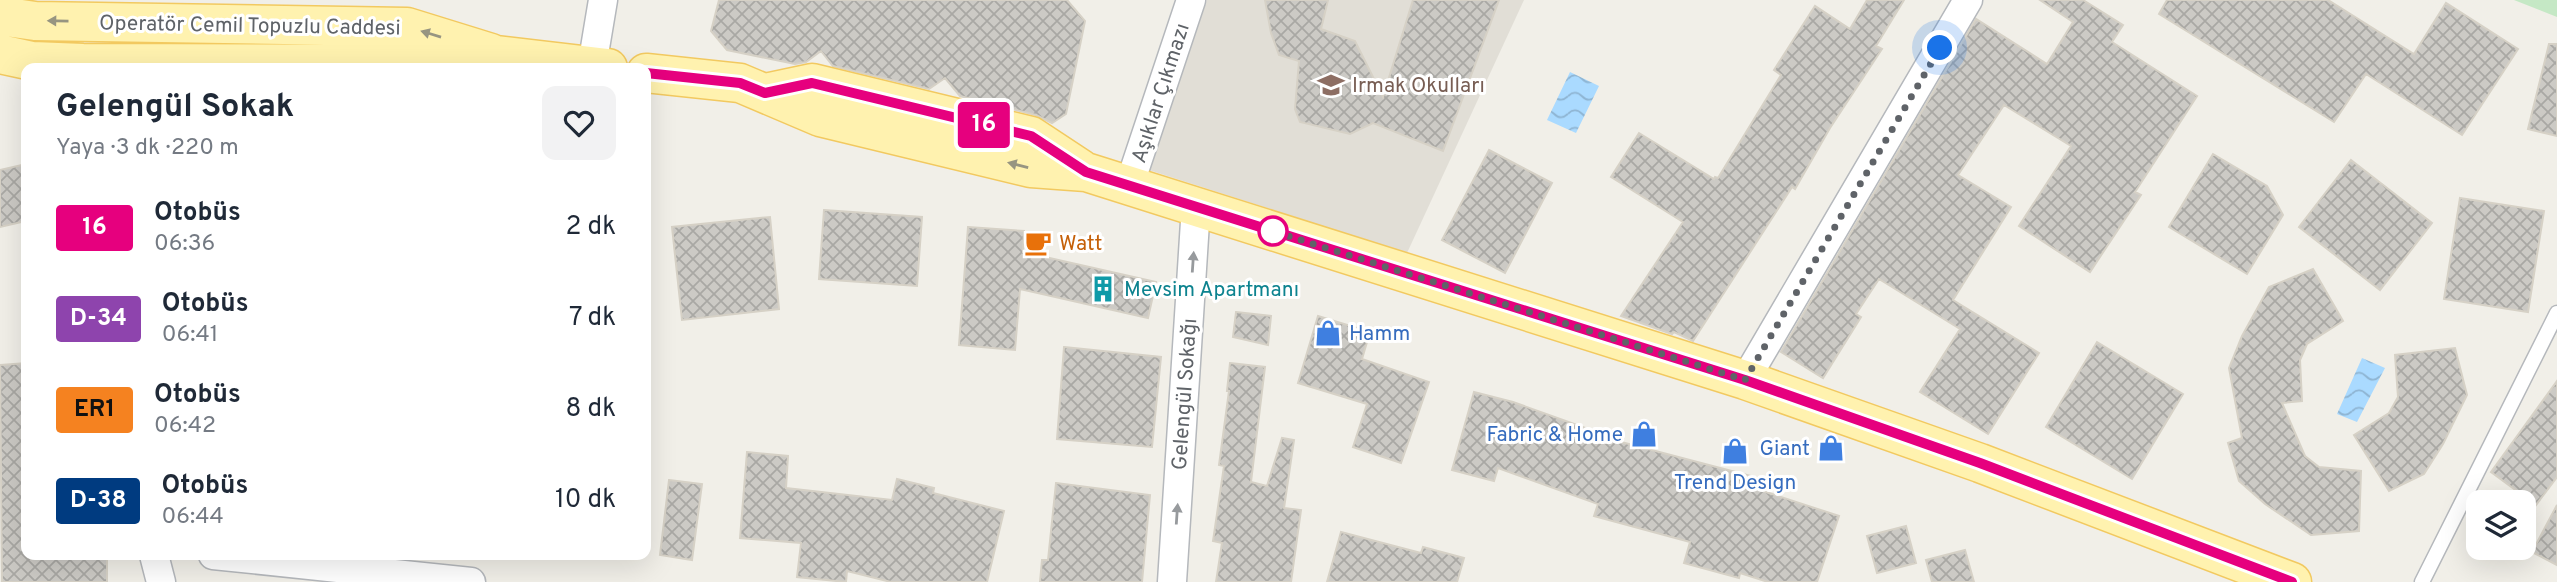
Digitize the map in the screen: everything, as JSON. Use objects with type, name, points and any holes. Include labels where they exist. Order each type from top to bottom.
[{"type":"main road","name":"Operatör Cemil Topuzlu Caddesi","points":[[0,16],[35,21],[407,27],[497,55],[566,63]]},
{"type":"main road","name":"Operatör Cemil Topuzlu Caddesi","points":[[460,63],[497,55]]},
{"type":"main road","name":"Operatör Cemil Topuzlu Caddesi","points":[[14,62],[83,63]]},
{"type":"main road","points":[[651,74],[740,83],[765,93],[812,83],[1031,136],[1086,172],[1745,380],[1980,463],[2292,582]]},
{"type":"street","points":[[600,63],[603,0]]},
{"type":"street","name":"Aşıklar Çıkmazı","points":[[1129,186],[1191,0]]},
{"type":"street","points":[[1745,380],[1968,0]]},
{"type":"street","name":"Gelengül Sokağı","points":[[1172,582],[1196,206]]},
{"type":"street","points":[[155,560],[161,582]]},
{"type":"street","points":[[261,560],[471,582]]},
{"type":"lane","points":[[2422,582],[2557,313]]},
{"type":"shaded area","name":"Irmak Okulları","points":[[1207,0],[1524,0],[1407,253],[1149,170]]},
{"type":"green space","points":[[2514,0],[2557,0],[2557,17]]},
{"type":"water","points":[[1570,72],[1599,86],[1576,133],[1547,120]]},
{"type":"water","points":[[2362,358],[2385,368],[2357,422],[2337,414]]},
{"type":"building","points":[[719,0],[1067,0],[1085,21],[1066,114],[1052,123],[1036,115],[960,96],[945,78],[929,89],[833,66],[821,51],[806,62],[795,64],[727,50],[711,31]]},
{"type":"building","points":[[1265,0],[1328,0],[1321,29],[1355,41],[1383,97],[1413,0],[1499,0],[1443,151],[1373,123],[1350,134],[1300,122],[1295,109],[1299,61],[1279,55],[1271,33]]},
{"type":"building","points":[[1867,0],[1904,0],[1876,46],[1882,49],[1830,128],[1795,189],[1792,187],[1693,341],[1674,332],[1672,334],[1621,316],[1683,222],[1611,177],[1639,133],[1714,179],[1718,178],[1781,75],[1774,70],[1815,6],[1850,29]]},
{"type":"building","points":[[2040,0],[2083,0],[2123,25],[2112,42],[2197,96],[2135,192],[2141,195],[2090,272],[2019,226],[2071,146],[2004,105],[1958,175],[2011,207],[1953,300],[2039,353],[1988,434],[1920,392],[1960,329],[1879,279],[1856,314],[1861,317],[1823,378],[1781,352],[1976,19],[2047,64],[2073,22]]},
{"type":"building","points":[[2167,0],[2328,0],[2414,54],[2446,3],[2518,49],[2462,135],[2366,74],[2334,122],[2159,14]]},
{"type":"building","points":[[2549,44],[2557,44],[2557,136],[2528,129]]},
{"type":"building","points":[[1489,150],[1552,183],[1505,273],[1442,240]]},
{"type":"building","points":[[2213,154],[2267,186],[2283,215],[2247,274],[2169,227]]},
{"type":"building","points":[[2351,160],[2432,223],[2380,290],[2299,227]]},
{"type":"building","points":[[21,165],[21,222],[0,227],[0,170]]},
{"type":"building","points":[[2460,198],[2544,211],[2528,312],[2444,299]]},
{"type":"building","points":[[824,210],[922,217],[917,286],[819,279]]},
{"type":"building","points":[[770,217],[779,309],[682,320],[672,227]]},
{"type":"building","points":[[968,227],[1024,231],[1023,252],[1156,282],[1148,318],[1020,289],[1015,350],[959,345]]},
{"type":"building","points":[[2313,269],[2343,321],[2307,344],[2300,360],[2302,401],[2282,403],[2305,456],[2319,467],[2361,471],[2359,531],[2311,535],[2265,504],[2239,481],[2228,443],[2242,438],[2229,368],[2242,336],[2269,287]]},
{"type":"building","points":[[1236,312],[1271,316],[1268,345],[1233,337]]},
{"type":"building","points":[[1318,316],[1370,332],[1362,359],[1429,382],[1401,463],[1353,447],[1367,404],[1298,383]]},
{"type":"building","points":[[2097,342],[2183,394],[2132,479],[2046,427]]},
{"type":"building","points":[[1064,347],[1161,357],[1152,447],[1057,439]]},
{"type":"building","points":[[2455,348],[2467,395],[2443,444],[2424,474],[2389,491],[2354,435],[2389,413],[2398,397],[2395,355]]},
{"type":"building","points":[[21,363],[21,560],[107,560],[107,582],[2,582],[0,365]]},
{"type":"building","points":[[1230,363],[1265,367],[1251,482],[1267,486],[1282,438],[1294,440],[1284,508],[1301,510],[1291,582],[1216,582],[1222,543],[1213,541],[1224,466],[1219,465]]},
{"type":"building","points":[[2557,381],[2557,477],[2536,505],[2536,490],[2516,490],[2491,472]]},
{"type":"building","points":[[1474,392],[1513,402],[1588,429],[1587,433],[1766,480],[1763,491],[1839,516],[1817,582],[1768,582],[1740,573],[1739,578],[1684,563],[1690,542],[1594,516],[1598,504],[1498,468],[1494,481],[1452,470]]},
{"type":"building","points":[[747,452],[788,456],[786,488],[892,500],[897,479],[934,488],[933,493],[1004,511],[987,582],[891,582],[847,571],[846,582],[797,577],[801,543],[740,538]]},
{"type":"building","points":[[669,480],[702,484],[692,560],[660,555]]},
{"type":"building","points":[[1056,483],[1150,495],[1142,582],[1040,582],[1042,560],[1048,560]]},
{"type":"building","points":[[2557,505],[2557,565],[2536,554],[2536,544]]},
{"type":"building","points":[[1906,526],[1916,563],[1877,573],[1867,536]]},
{"type":"building","points":[[1341,532],[1421,553],[1423,547],[1464,558],[1457,582],[1327,582]]},
{"type":"building","points":[[1965,550],[1974,582],[1932,582],[1926,560]]},
{"type":"bus line","name":"16","points":[[651,74],[740,83],[765,93],[812,83],[1031,136],[1086,172],[1745,380],[1980,463],[2292,582]]},
{"type":"place","name":"Irmak Okulları","points":[[1331,85]]},
{"type":"place","name":"Watt","points":[[1038,243]]},
{"type":"place","name":"Mevsim Apartmanı","points":[[1103,289]]},
{"type":"place","name":"Hamm","points":[[1328,333]]},
{"type":"place","name":"Fabric & Home","points":[[1644,434]]},
{"type":"place","name":"Giant","points":[[1831,448]]},
{"type":"place","name":"Trend Design","points":[[1735,451]]},
{"type":"route","points":[[1273,231],[1269,230],[1745,380],[1940,48]]}]
